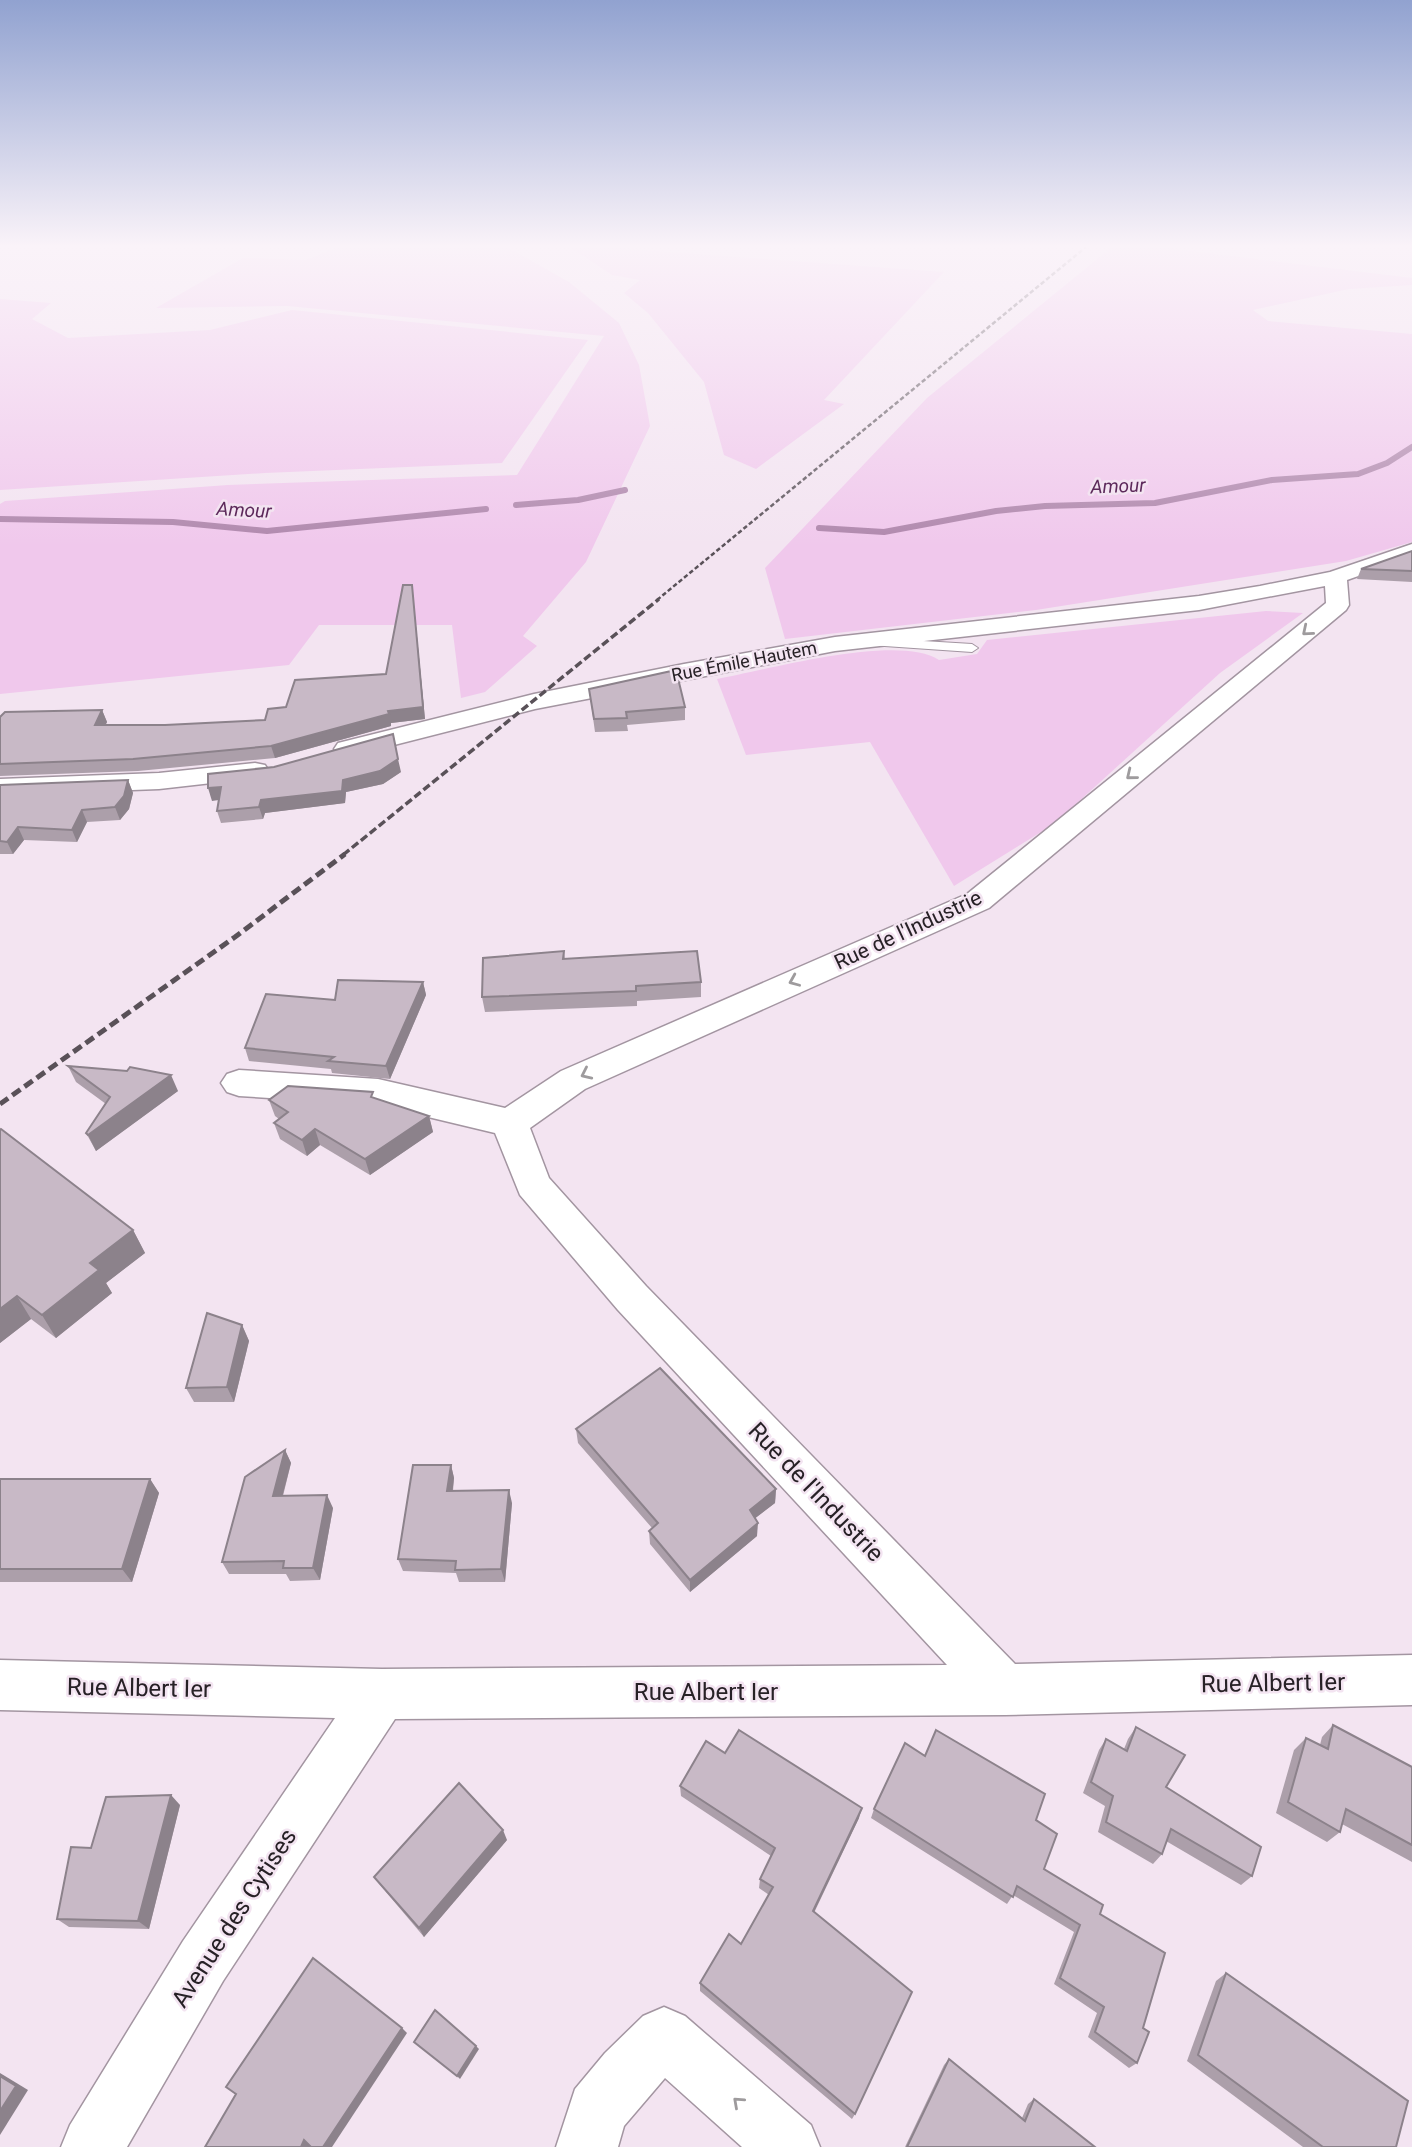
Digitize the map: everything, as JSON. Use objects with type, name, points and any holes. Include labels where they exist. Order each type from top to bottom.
[{"type":"street","name":"Rue Émile Hautem","points":[[330,754],[534,702],[684,671],[860,641],[1199,603],[1336,577],[1409,551]]},
{"type":"street","name":"Rue de l'Industrie","points":[[1005,1690],[632,1298],[533,1185],[510,1123],[573,1080],[978,901],[1338,605],[1336,577]]},
{"type":"street","points":[[0,787],[159,780],[277,769]]},
{"type":"street","points":[[239,1083],[378,1092],[510,1123]]},
{"type":"street","name":"Rue Albert Ier","points":[[0,1685],[382,1694],[1005,1690],[1412,1680]]},
{"type":"street","name":"Avenue des Cytises","points":[[92,2147],[203,1961],[382,1694]]},
{"type":"street","points":[[587,2147],[597,2111],[626,2074],[664,2037],[789,2147]]},
{"type":"lane","points":[[860,641],[972,648]]},
{"type":"shaded area","points":[[0,347],[583,347],[502,463],[265,473],[0,490]]},
{"type":"shaded area","points":[[597,347],[631,347],[639,365],[650,426],[586,562],[523,636],[537,646],[485,692],[461,698],[452,625],[319,625],[289,665],[0,694],[0,504],[5,501],[228,485],[517,475]]},
{"type":"shaded area","points":[[676,347],[874,347],[824,400],[844,404],[756,469],[724,455],[704,382]]},
{"type":"shaded area","points":[[989,347],[1412,347],[1412,542],[1346,561],[1036,610],[785,639],[765,568],[927,398]]},
{"type":"shaded area","points":[[1266,611],[1303,613],[1220,673],[1054,824],[954,886],[870,742],[746,755],[717,679],[831,656],[894,650],[920,653],[939,660],[977,654],[987,640]]},
{"type":"building","points":[[1412,551],[1412,571],[1361,569]]},
{"type":"building","points":[[403,585],[412,585],[423,707],[388,711],[389,714],[271,746],[133,759],[0,764],[0,717],[5,712],[102,710],[95,725],[265,720],[268,709],[286,707],[295,680],[386,674]]},
{"type":"building","points":[[676,670],[685,707],[626,712],[627,718],[594,719],[589,689]]},
{"type":"building","points":[[393,734],[398,759],[380,771],[343,780],[342,791],[261,800],[259,807],[217,811],[221,787],[208,788],[208,774],[274,767]]},
{"type":"building","points":[[128,780],[124,796],[115,807],[82,810],[72,830],[18,827],[7,842],[0,841],[0,785]]},
{"type":"building","points":[[564,951],[563,959],[697,951],[701,982],[636,986],[636,991],[482,997],[483,958]]},
{"type":"building","points":[[338,980],[423,982],[386,1066],[328,1061],[334,1057],[245,1048],[266,994],[335,1000]]},
{"type":"building","points":[[68,1066],[127,1071],[130,1067],[171,1075],[88,1135],[86,1133],[110,1097]]},
{"type":"building","points":[[288,1086],[373,1092],[371,1097],[429,1116],[365,1159],[315,1129],[302,1140],[274,1123],[288,1112],[269,1100]]},
{"type":"building","points":[[1,1129],[133,1230],[90,1263],[99,1270],[42,1315],[17,1296],[0,1309]]},
{"type":"building","points":[[207,1313],[242,1325],[227,1387],[186,1388]]},
{"type":"building","points":[[660,1368],[776,1489],[750,1510],[758,1523],[690,1580],[649,1531],[658,1523],[576,1429]]},
{"type":"building","points":[[285,1450],[273,1496],[327,1495],[313,1568],[283,1568],[284,1561],[222,1562],[245,1477]]},
{"type":"building","points":[[413,1465],[451,1465],[447,1491],[509,1490],[501,1569],[455,1570],[456,1561],[398,1559]]},
{"type":"building","points":[[0,1479],[150,1479],[122,1569],[0,1569]]},
{"type":"building","points":[[1333,1725],[1412,1767],[1412,1845],[1346,1809],[1340,1832],[1288,1802],[1306,1738],[1328,1749]]},
{"type":"building","points":[[1136,1727],[1185,1755],[1166,1787],[1261,1847],[1252,1876],[1171,1829],[1162,1854],[1106,1822],[1113,1796],[1091,1782],[1106,1739],[1127,1751]]},
{"type":"building","points":[[739,1730],[862,1808],[813,1911],[912,1992],[855,2114],[700,1983],[729,1934],[741,1944],[773,1887],[760,1879],[775,1848],[680,1786],[706,1741],[725,1753]]},
{"type":"building","points":[[936,1730],[1045,1794],[1036,1820],[1057,1834],[1044,1869],[1103,1905],[1100,1914],[1165,1953],[1143,2028],[1149,2032],[1137,2063],[1095,2032],[1104,2007],[1060,1978],[1080,1925],[1017,1886],[1013,1897],[874,1809],[905,1743],[925,1756]]},
{"type":"building","points":[[459,1783],[503,1830],[419,1928],[374,1877]]},
{"type":"building","points":[[171,1795],[138,1921],[57,1919],[71,1847],[91,1848],[106,1797]]},
{"type":"building","points":[[313,1958],[402,2028],[323,2147],[311,2147],[304,2140],[301,2147],[205,2147],[236,2094],[226,2087]]},
{"type":"building","points":[[1226,1973],[1408,2101],[1396,2147],[1323,2147],[1198,2055]]},
{"type":"building","points":[[435,2010],[476,2046],[457,2076],[414,2042]]},
{"type":"building","points":[[949,2059],[1025,2121],[1034,2099],[1095,2147],[907,2147]]},
{"type":"building","points":[[0,2076],[16,2086],[0,2111]]},
{"type":"waterway","name":"Amour","points":[[819,528],[884,532],[996,511],[1045,506],[1155,503],[1272,480],[1358,474],[1387,463],[1412,447]]},
{"type":"waterway","name":"Amour","points":[[516,505],[578,500],[625,490]]},
{"type":"waterway","name":"Amour","points":[[0,519],[173,522],[267,531],[486,509]]},
{"type":"railway","points":[[657,600],[964,347]]},
{"type":"railway","points":[[343,855],[659,599]]},
{"type":"railway","points":[[0,1104],[235,937],[345,854]]}]
